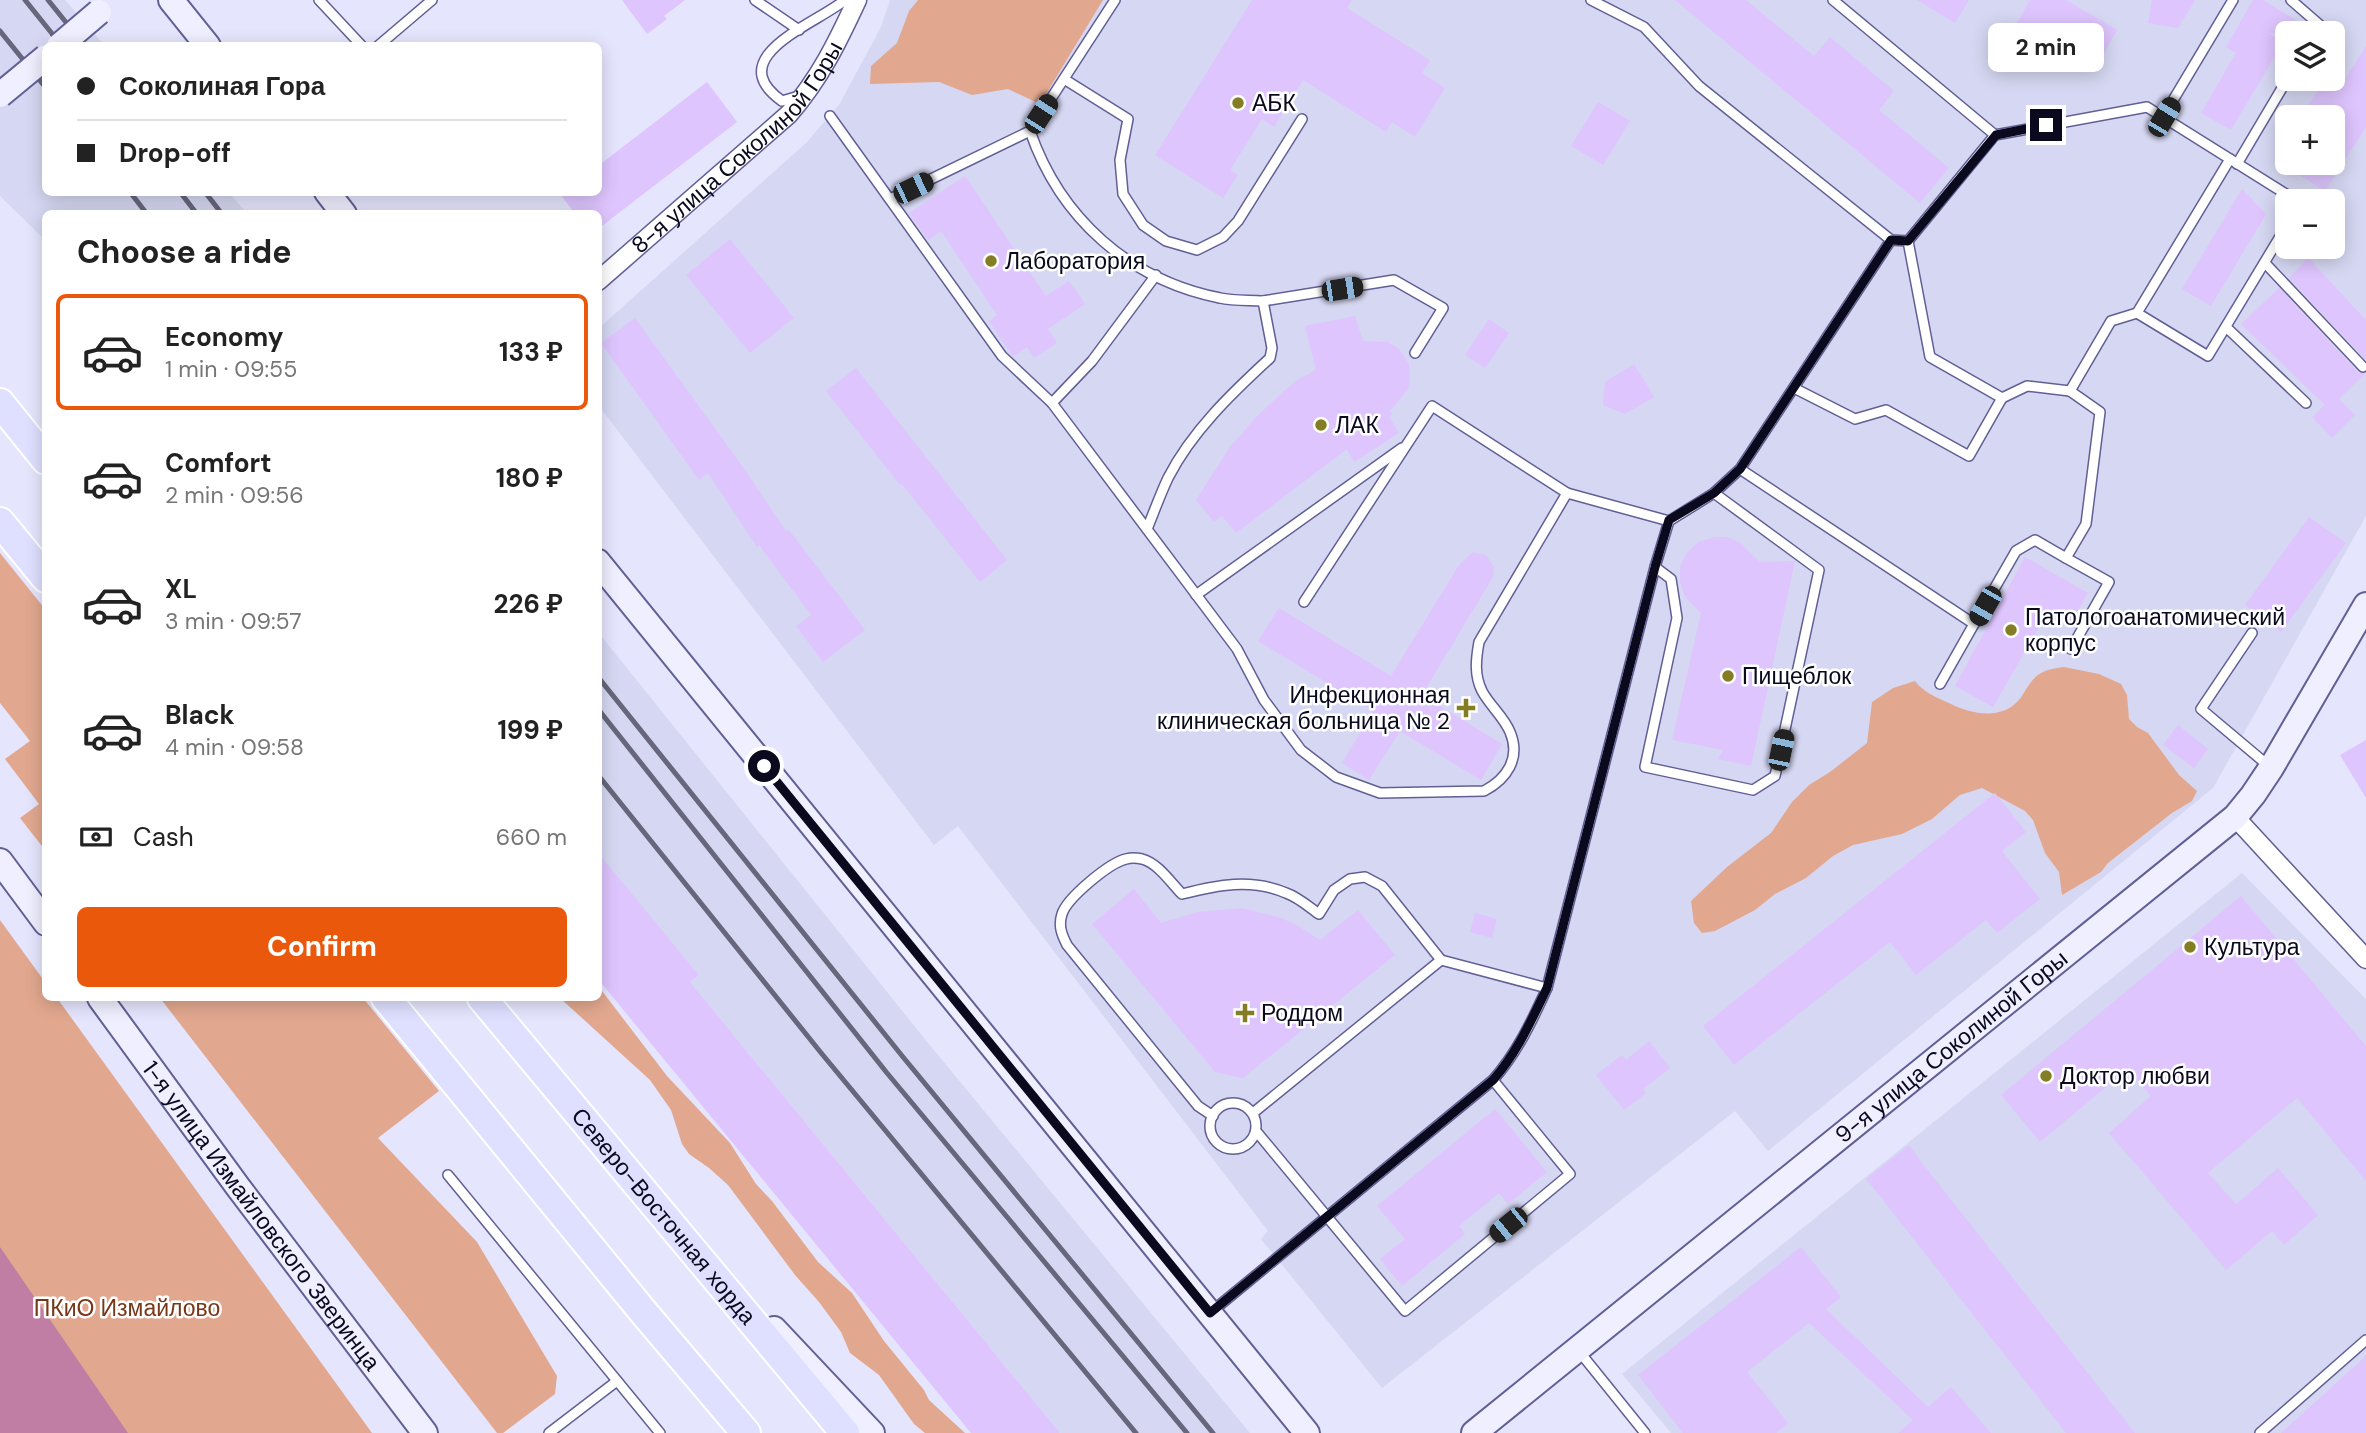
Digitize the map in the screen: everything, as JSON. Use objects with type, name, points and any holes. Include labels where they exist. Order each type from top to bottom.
[{"type":"main road","points":[[0,404],[42,455]]},
{"type":"main road","points":[[0,522],[42,573]]},
{"type":"main road","points":[[388,1001],[746,1433]]},
{"type":"main road","name":"Северо-Восточная хорда","points":[[485,1001],[845,1433]]},
{"type":"street","points":[[64,42],[112,0]]},
{"type":"street","points":[[171,0],[202,38]]},
{"type":"street","name":"8-я улица Соколиной Горы","points":[[602,278],[766,135],[810,90],[827,64],[857,0]]},
{"type":"street","points":[[0,95],[42,60]]},
{"type":"street","points":[[330,196],[341,210]]},
{"type":"street","points":[[602,567],[1307,1433]]},
{"type":"street","name":"9-я улица Соколиной Горы","points":[[1475,1433],[2235,817],[2271,768],[2366,605]]},
{"type":"street","points":[[2235,817],[2366,959]]},
{"type":"street","points":[[0,861],[42,918]]},
{"type":"street","name":"1-я улица Измайловского Зверинца","points":[[102,1001],[238,1188],[425,1433]]},
{"type":"street","points":[[642,1189],[872,1433]]},
{"type":"lane","points":[[319,0],[358,42]]},
{"type":"lane","points":[[383,42],[432,0]]},
{"type":"lane","points":[[755,0],[799,30]]},
{"type":"lane","points":[[810,90],[796,99],[782,101],[763,83],[761,71],[764,58],[776,46],[845,0]]},
{"type":"lane","points":[[890,200],[1030,131],[1115,0]]},
{"type":"lane","points":[[1591,0],[1605,3],[1644,27],[1699,86],[1891,240],[1908,241]]},
{"type":"lane","points":[[1833,0],[1996,135]]},
{"type":"lane","points":[[2164,117],[2233,0]]},
{"type":"lane","points":[[2291,0],[2315,21]]},
{"type":"lane","points":[[1063,79],[1128,119],[1120,160],[1123,194],[1143,225],[1166,241],[1196,250],[1223,237],[1238,221],[1301,119]]},
{"type":"lane","points":[[2070,391],[2111,321],[2137,313],[2280,91]]},
{"type":"lane","points":[[1908,241],[1996,135],[2147,107],[2278,189]]},
{"type":"lane","points":[[830,116],[1003,356],[1052,403],[1237,649],[1264,700],[1301,750],[1336,777],[1380,793],[1484,790],[1498,784],[1510,769],[1514,753],[1510,732],[1482,690],[1475,664],[1479,642],[1567,493]]},
{"type":"lane","points":[[1030,131],[1051,181],[1080,220],[1100,241],[1132,265],[1174,284],[1220,299],[1263,301],[1394,280],[1443,308],[1415,353]]},
{"type":"lane","points":[[1210,1313],[1493,1080],[1507,1064],[1547,988],[1669,520],[1714,493],[1740,469],[1891,240]]},
{"type":"lane","points":[[1908,241],[1930,357],[2002,398]]},
{"type":"lane","points":[[2137,313],[2208,356],[2275,246]]},
{"type":"lane","points":[[2265,262],[2363,367]]},
{"type":"lane","points":[[1052,403],[1092,361],[1156,275]]},
{"type":"lane","points":[[1147,529],[1169,477],[1191,442],[1222,403],[1270,358],[1272,348],[1263,301]]},
{"type":"lane","points":[[2226,327],[2306,403]]},
{"type":"lane","points":[[1794,388],[1855,419],[1886,410],[1969,456],[2002,398],[2027,386],[2070,391],[2100,412],[2086,524],[2066,558]]},
{"type":"lane","points":[[1304,603],[1432,406],[1567,493],[1669,520]]},
{"type":"lane","points":[[1196,595],[1406,445]]},
{"type":"lane","points":[[1740,469],[1974,624]]},
{"type":"lane","points":[[1655,567],[1671,579],[1677,618],[1645,767],[1753,790],[1775,776],[1819,570],[1714,493]]},
{"type":"lane","points":[[1940,684],[2016,551],[2035,540],[2109,582],[2070,649]]},
{"type":"lane","points":[[2252,633],[2201,709],[2271,768]]},
{"type":"lane","points":[[1213,1116],[1198,1106],[1067,945],[1060,932],[1060,917],[1066,904],[1112,865],[1128,858],[1144,860],[1158,868],[1182,894],[1215,886],[1252,883],[1288,893],[1319,914],[1334,890],[1350,879],[1365,877],[1382,886],[1441,960],[1547,988]]},
{"type":"lane","points":[[1252,1113],[1441,960]]},
{"type":"lane","points":[[1256,1130],[1247,1145],[1229,1149],[1214,1139],[1211,1131],[1213,1116],[1220,1107],[1229,1104],[1246,1107],[1252,1113],[1256,1130],[1405,1311],[1570,1174],[1493,1080]]},
{"type":"lane","points":[[448,1175],[660,1433]]},
{"type":"lane","points":[[2260,1433],[2366,1340]]},
{"type":"lane","points":[[1577,1350],[1645,1433]]},
{"type":"lane","points":[[549,1433],[617,1381]]},
{"type":"shaded area","points":[[0,0],[65,0],[101,42],[42,42],[42,196],[232,196],[244,210],[42,210],[42,237],[0,196]]},
{"type":"shaded area","name":"Инфекционная клиническая больница № 2","points":[[890,0],[2366,0],[2366,516],[2213,788],[1768,1151],[1735,1111],[1382,1388],[1261,1239],[1268,1231],[958,826],[934,845],[602,410],[602,325],[806,143],[839,105],[881,27]]},
{"type":"shaded area","points":[[602,637],[924,1038],[1250,1433],[1060,1433],[690,982],[699,975],[602,860]]},
{"type":"shaded area","points":[[2242,873],[2366,999],[2366,1433],[1671,1433],[1622,1374]]},
{"type":"shaded area","points":[[0,1247],[128,1433],[0,1433]]},
{"type":"green space","points":[[918,0],[1103,0],[1040,104],[1008,89],[972,95],[939,82],[870,84],[871,66],[897,43],[909,11]]},
{"type":"green space","points":[[0,553],[42,605],[42,846],[20,818],[39,804],[5,759],[30,741],[0,703]]},
{"type":"green space","points":[[2064,667],[2099,674],[2121,684],[2127,695],[2129,719],[2148,733],[2179,775],[2197,791],[2192,801],[2172,813],[2108,863],[2101,872],[2062,895],[2059,872],[2045,853],[2033,820],[2025,811],[1982,788],[1960,795],[1932,819],[1902,834],[1853,845],[1833,856],[1806,878],[1775,894],[1755,910],[1715,931],[1702,933],[1694,923],[1691,901],[1727,867],[1771,833],[1792,802],[1809,785],[1867,743],[1872,702],[1893,688],[1915,681],[1931,695],[1959,708],[1995,713],[2018,701],[2031,681],[2039,675]]},
{"type":"green space","name":"ПКиО Измайлово","points":[[0,920],[42,978],[42,1001],[59,1001],[372,1433],[0,1433]]},
{"type":"green space","points":[[602,991],[667,1076],[730,1143],[756,1184],[818,1262],[852,1293],[929,1400],[965,1433],[925,1433],[914,1424],[879,1375],[850,1353],[841,1332],[728,1185],[689,1154],[682,1144],[671,1110],[650,1080],[563,1001],[602,1001]]},
{"type":"green space","points":[[162,1001],[365,1001],[439,1091],[378,1138],[477,1242],[557,1376],[555,1394],[503,1433],[497,1433]]},
{"type":"building","points":[[622,0],[685,0],[664,16],[667,19],[647,34]]},
{"type":"building","name":"АБК","points":[[1252,0],[1352,0],[1347,8],[1430,60],[1422,73],[1445,88],[1415,137],[1392,122],[1386,132],[1303,80],[1274,127],[1262,119],[1230,170],[1238,175],[1223,198],[1155,155]]},
{"type":"building","points":[[1675,0],[1746,0],[1814,56],[1830,37],[1894,91],[1879,110],[1949,168],[1920,203]]},
{"type":"building","points":[[1917,0],[1969,0],[1955,23]]},
{"type":"building","points":[[2030,0],[2066,0],[2117,30],[2104,53],[2064,30],[2040,71],[2002,50]]},
{"type":"building","points":[[2152,0],[2195,0],[2178,28],[2148,23]]},
{"type":"building","points":[[2253,0],[2263,0],[2296,20],[2275,21],[2275,33],[2269,33],[2275,37],[2275,59],[2231,130],[2201,113],[2236,53],[2226,47]]},
{"type":"building","points":[[2366,46],[2366,127],[2345,160],[2345,105],[2309,105],[2317,91],[2345,91],[2345,79]]},
{"type":"building","points":[[707,82],[737,122],[602,226],[602,210],[572,210],[562,196],[602,196],[602,163]]},
{"type":"building","points":[[1598,102],[1630,121],[1603,165],[1571,146]]},
{"type":"building","points":[[2299,175],[2335,175],[2326,189]]},
{"type":"building","name":"Лаборатория","points":[[965,176],[1046,296],[1069,281],[1085,304],[1048,329],[1057,343],[1034,358],[1027,347],[1013,357],[989,321],[997,315],[941,231],[928,240],[909,213]]},
{"type":"building","points":[[2242,189],[2266,214],[2211,306],[2182,289]]},
{"type":"building","points":[[730,239],[794,318],[750,353],[686,275]]},
{"type":"building","points":[[2309,259],[2366,320],[2366,360],[2289,278]]},
{"type":"building","points":[[2279,288],[2358,372],[2366,373],[2339,399],[2355,415],[2332,438],[2312,417],[2325,405],[2241,324]]},
{"type":"building","name":"ЛАК","points":[[1355,316],[1363,341],[1388,342],[1399,349],[1409,364],[1408,389],[1390,411],[1392,414],[1389,417],[1399,433],[1354,462],[1347,449],[1236,533],[1222,516],[1214,522],[1196,500],[1230,447],[1258,415],[1295,381],[1316,370],[1305,326]]},
{"type":"building","points":[[635,318],[786,531],[789,530],[865,630],[823,662],[796,626],[811,615],[759,545],[757,547],[708,473],[699,480],[602,342]]},
{"type":"building","points":[[1489,319],[1509,333],[1485,368],[1465,355]]},
{"type":"building","points":[[1634,364],[1654,397],[1625,414],[1603,405],[1605,382]]},
{"type":"building","points":[[856,368],[1007,560],[980,582],[826,391]]},
{"type":"building","points":[[2309,517],[2346,543],[2281,632],[2245,605]]},
{"type":"building","name":"Пищеблок","points":[[1727,537],[1740,543],[1760,562],[1795,561],[1751,766],[1718,759],[1723,750],[1672,740],[1701,613],[1685,597],[1680,582],[1680,567],[1686,554],[1698,542]]},
{"type":"building","points":[[1473,552],[1486,555],[1494,567],[1493,577],[1422,695],[1502,744],[1481,780],[1400,731],[1369,780],[1342,763],[1373,711],[1258,641],[1279,608],[1391,676],[1459,565]]},
{"type":"building","name":"Патологоанатомический корпус","points":[[2025,557],[2088,593],[2071,623],[2049,610],[1993,707],[1955,686]]},
{"type":"building","points":[[2178,725],[2208,749],[2194,768],[2163,745]]},
{"type":"building","points":[[2366,740],[2366,798],[2340,755]]},
{"type":"building","points":[[1995,793],[2026,832],[2002,851],[2040,899],[1997,933],[1986,920],[1916,975],[1890,942],[1734,1065],[1703,1026]]},
{"type":"building","points":[[602,858],[699,975],[690,982],[1060,1433],[971,1433],[602,984]]},
{"type":"building","name":"Роддом","points":[[1134,889],[1161,923],[1197,912],[1242,908],[1278,917],[1320,940],[1358,910],[1395,955],[1243,1078],[1215,1072],[1092,924]]},
{"type":"building","points":[[2241,896],[2366,1046],[2366,1181],[2297,1098],[2208,1173],[2236,1204],[2278,1168],[2318,1215],[2284,1245],[2272,1231],[2226,1270],[2109,1133],[2151,1096],[2128,1069],[2040,1142],[2001,1095]]},
{"type":"building","points":[[1475,913],[1497,919],[1492,938],[1470,932]]},
{"type":"building","points":[[1649,1041],[1670,1068],[1643,1089],[1646,1093],[1624,1110],[1596,1075],[1622,1055],[1626,1060]]},
{"type":"building","points":[[1495,1109],[1547,1172],[1508,1204],[1499,1193],[1459,1226],[1465,1234],[1402,1286],[1380,1259],[1405,1239],[1377,1206]]},
{"type":"building","points":[[1909,1145],[2135,1433],[2066,1433],[1866,1179]]},
{"type":"building","points":[[1801,1247],[1841,1297],[1826,1309],[1928,1407],[1951,1387],[1991,1433],[1898,1433],[1913,1420],[1809,1323],[1747,1372],[1788,1423],[1776,1433],[1683,1433],[1638,1375]]},
{"type":"building","points":[[2366,1356],[2366,1433],[2281,1433]]},
{"type":"railway","points":[[25,0],[59,42]]},
{"type":"railway","points":[[48,0],[82,42]]},
{"type":"railway","points":[[0,31],[42,83]]},
{"type":"railway","points":[[133,196],[144,210]]},
{"type":"railway","points":[[183,196],[194,210]]},
{"type":"railway","points":[[208,196],[219,210]]},
{"type":"railway","points":[[602,682],[903,1057],[1213,1433]]},
{"type":"railway","points":[[602,714],[887,1073],[1187,1433]]},
{"type":"railway","points":[[602,780],[822,1054],[1136,1433]]},
{"type":"place","name":"АБК","points":[[1238,103]]},
{"type":"place","name":"Лаборатория","points":[[991,261]]},
{"type":"place","name":"ЛАК","points":[[1321,425]]},
{"type":"place","name":"Патологоанатомический корпус","points":[[2011,630]]},
{"type":"place","name":"Пищеблок","points":[[1728,676]]},
{"type":"place","name":"Инфекционная клиническая больница № 2","points":[[1466,708]]},
{"type":"place","name":"Культура","points":[[2190,947]]},
{"type":"place","name":"Роддом","points":[[1245,1013]]},
{"type":"place","name":"Доктор любви","points":[[2046,1076]]},
{"type":"route","points":[[764,766],[1210,1313],[1493,1080],[1507,1064],[1547,988],[1669,520],[1714,493],[1740,469],[1891,240],[1908,241],[1996,135],[2046,125]]}]
